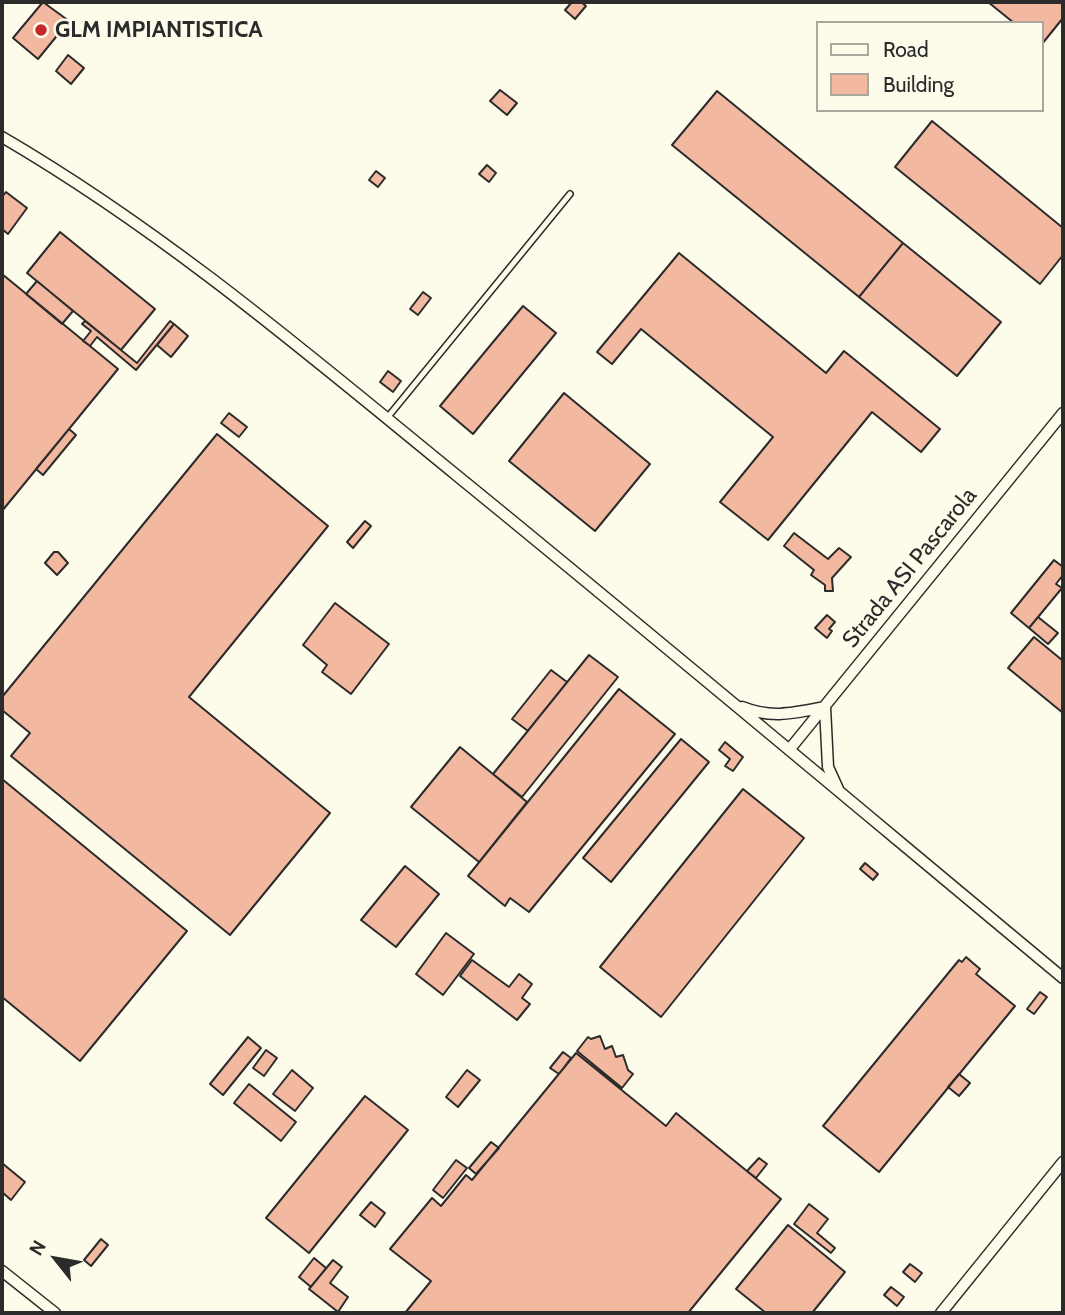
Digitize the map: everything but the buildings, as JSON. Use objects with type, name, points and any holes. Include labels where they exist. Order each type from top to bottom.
[{"type":"street","points":[[2,137],[114,208],[231,291],[1063,978]]},
{"type":"street","name":"Strada ASI Pascarola","points":[[789,750],[1063,413]]},
{"type":"street","points":[[734,704],[762,715],[825,707],[828,767],[839,791]]},
{"type":"street","points":[[941,1313],[1063,1162]]},
{"type":"street","points":[[2,1271],[55,1313]]},
{"type":"lane","points":[[387,418],[570,194]]},
{"type":"place","name":"GLM IMPIANTISTICA","points":[[41,30]]}]
